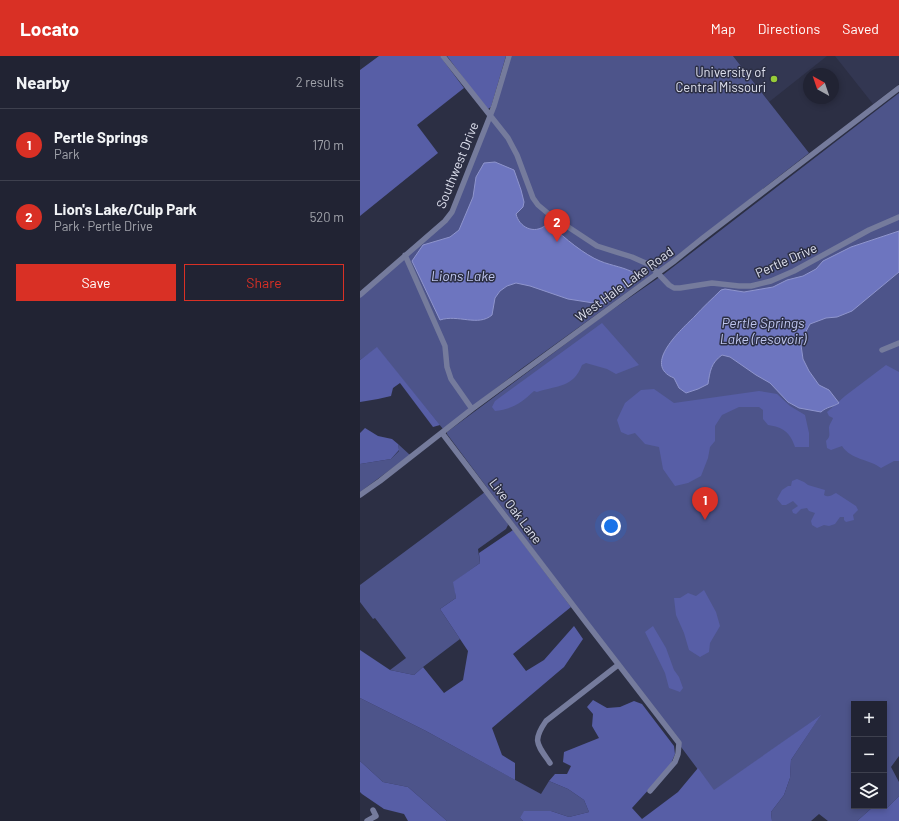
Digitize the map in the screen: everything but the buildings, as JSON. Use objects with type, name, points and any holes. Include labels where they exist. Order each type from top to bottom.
[{"type":"street","name":"Pertle Drive","points":[[443,56],[514,147],[533,198],[538,205],[550,215],[592,243],[650,265],[669,285],[674,288],[712,283],[739,286],[758,285],[771,281],[794,271],[869,230],[899,217]]},
{"type":"street","name":"Southwest Drive","points":[[360,295],[445,221],[452,212],[490,116],[509,56]]},
{"type":"street","name":"West Hale Lake Road","points":[[360,495],[472,409],[658,273],[899,88]]},
{"type":"street","points":[[405,255],[444,346],[447,367],[451,379],[472,409]]},
{"type":"street","points":[[882,350],[899,343]]},
{"type":"street","name":"Live Oak Lane","points":[[442,433],[679,743],[678,754],[675,762],[650,791]]},
{"type":"street","points":[[550,763],[537,740],[540,730],[546,721],[618,665]]},
{"type":"street","points":[[367,821],[376,816],[373,810]]},
{"type":"shaded area","points":[[379,56],[440,56],[464,88],[417,125],[438,153],[360,216],[360,70]]},
{"type":"shaded area","points":[[447,56],[506,56],[491,107],[488,109],[485,107]]},
{"type":"shaded area","points":[[509,56],[733,56],[809,153],[665,265],[521,369],[443,429],[377,348],[360,360],[360,295],[449,216],[485,126]]},
{"type":"shaded area","name":"University of Central Missouri","points":[[733,56],[827,56],[812,68],[803,68],[803,75],[769,102]]},
{"type":"shaded area","points":[[835,56],[899,56],[899,84],[873,104]]},
{"type":"shaded area","points":[[899,93],[899,756],[891,767],[899,782],[899,796],[887,808],[887,701],[851,701],[851,809],[871,809],[857,821],[828,821],[819,814],[811,821],[772,821],[771,812],[784,795],[790,778],[791,760],[820,716],[714,791],[447,434],[447,432],[603,316],[664,274]]},
{"type":"shaded area","points":[[602,323],[639,365],[616,374],[607,369],[586,363],[582,365],[574,378],[569,382],[537,392],[534,391],[516,405],[507,409],[495,411],[492,407],[495,401]]},
{"type":"shaded area","points":[[377,347],[440,425],[433,427],[400,383],[393,388],[391,396],[360,402],[360,360]]},
{"type":"shaded area","points":[[886,365],[899,372],[899,461],[894,461],[881,468],[855,457],[846,451],[842,446],[831,450],[827,448],[826,441],[829,436],[829,427],[833,418],[829,416],[827,412],[845,396]]},
{"type":"shaded area","points":[[654,389],[674,403],[759,391],[777,394],[790,406],[805,415],[809,433],[809,447],[795,447],[791,438],[785,431],[778,427],[768,425],[763,419],[763,410],[759,407],[739,407],[722,415],[715,426],[715,441],[710,447],[708,458],[701,476],[688,483],[675,486],[663,469],[659,447],[645,444],[635,433],[628,435],[621,432],[617,420],[625,403],[641,390]]},
{"type":"shaded area","points":[[365,428],[378,436],[392,439],[398,444],[399,450],[391,459],[360,464],[360,433]]},
{"type":"shaded area","points":[[398,444],[410,455],[360,492],[360,464],[391,459],[399,451]]},
{"type":"shaded area","points":[[797,479],[808,485],[825,490],[824,495],[826,496],[836,493],[856,506],[858,510],[853,515],[854,520],[846,522],[844,517],[840,517],[835,524],[829,526],[824,525],[817,528],[812,525],[811,521],[815,513],[809,511],[807,508],[801,509],[796,514],[793,513],[792,510],[798,506],[793,501],[786,505],[782,505],[777,499],[782,490],[788,486],[791,486],[792,481]]},
{"type":"shaded area","points":[[485,492],[508,525],[506,529],[478,549],[480,563],[454,582],[456,598],[440,609],[460,639],[414,675],[390,670],[406,658],[375,618],[373,619],[360,602],[360,585]]},
{"type":"shaded area","points":[[513,530],[571,607],[513,654],[526,671],[544,660],[574,626],[583,639],[564,667],[492,728],[502,755],[515,763],[515,780],[426,731],[360,698],[360,650],[390,670],[414,675],[423,667],[444,693],[463,680],[468,651],[440,609],[456,598],[453,582],[480,563],[479,553]]},
{"type":"shaded area","points":[[704,590],[716,612],[720,626],[710,643],[709,652],[700,657],[689,650],[684,633],[676,615],[674,598],[680,598],[688,593],[696,596]]},
{"type":"shaded area","points":[[653,626],[666,648],[674,670],[679,677],[683,688],[680,692],[669,688],[665,673],[645,632]]},
{"type":"shaded area","points":[[360,698],[426,731],[541,794],[549,781],[568,789],[584,800],[589,812],[569,817],[551,811],[520,818],[523,821],[447,821],[408,787],[383,782],[360,761]]},
{"type":"shaded area","points":[[593,700],[607,708],[620,707],[634,701],[642,704],[674,746],[675,754],[670,766],[632,808],[642,819],[678,792],[698,768],[714,790],[821,715],[791,760],[790,778],[784,795],[771,812],[772,821],[523,821],[520,818],[524,811],[551,811],[569,817],[589,812],[584,800],[568,789],[549,781],[555,774],[567,774],[571,766],[563,762],[564,752],[599,738],[592,726],[593,714],[587,707]]},
{"type":"shaded area","points":[[360,761],[383,782],[408,787],[447,821],[408,821],[404,814],[384,809],[362,794],[360,792]]},
{"type":"shaded area","points":[[899,796],[899,821],[857,821],[871,809],[887,808]]},
{"type":"water","name":"Lions Lake","points":[[495,162],[514,170],[524,202],[523,207],[516,214],[520,223],[532,229],[541,228],[546,225],[552,226],[588,255],[636,274],[637,278],[633,283],[618,291],[613,298],[600,304],[568,299],[530,286],[516,283],[507,286],[500,291],[495,298],[492,315],[486,318],[480,320],[454,318],[440,320],[412,261],[423,245],[450,237],[459,230],[473,197],[476,177],[484,163]]},
{"type":"water","name":"Pertle Springs Lake (resovoir)","points":[[899,231],[899,272],[852,311],[837,317],[826,318],[810,324],[803,337],[801,345],[803,359],[809,371],[819,385],[829,390],[839,403],[821,412],[799,408],[788,402],[770,383],[730,357],[722,355],[715,361],[709,375],[708,384],[686,393],[679,388],[674,378],[665,372],[662,365],[663,356],[667,347],[682,329],[721,290],[725,289],[744,292],[773,287],[787,280],[803,276],[816,269],[823,261],[851,247]]},
{"type":"place","name":"University of Central Missouri","points":[[774,79]]},
{"type":"place","name":"Lion's Lake/Culp Park","points":[[557,242]]},
{"type":"place","name":"Pertle Springs","points":[[705,520]]}]
